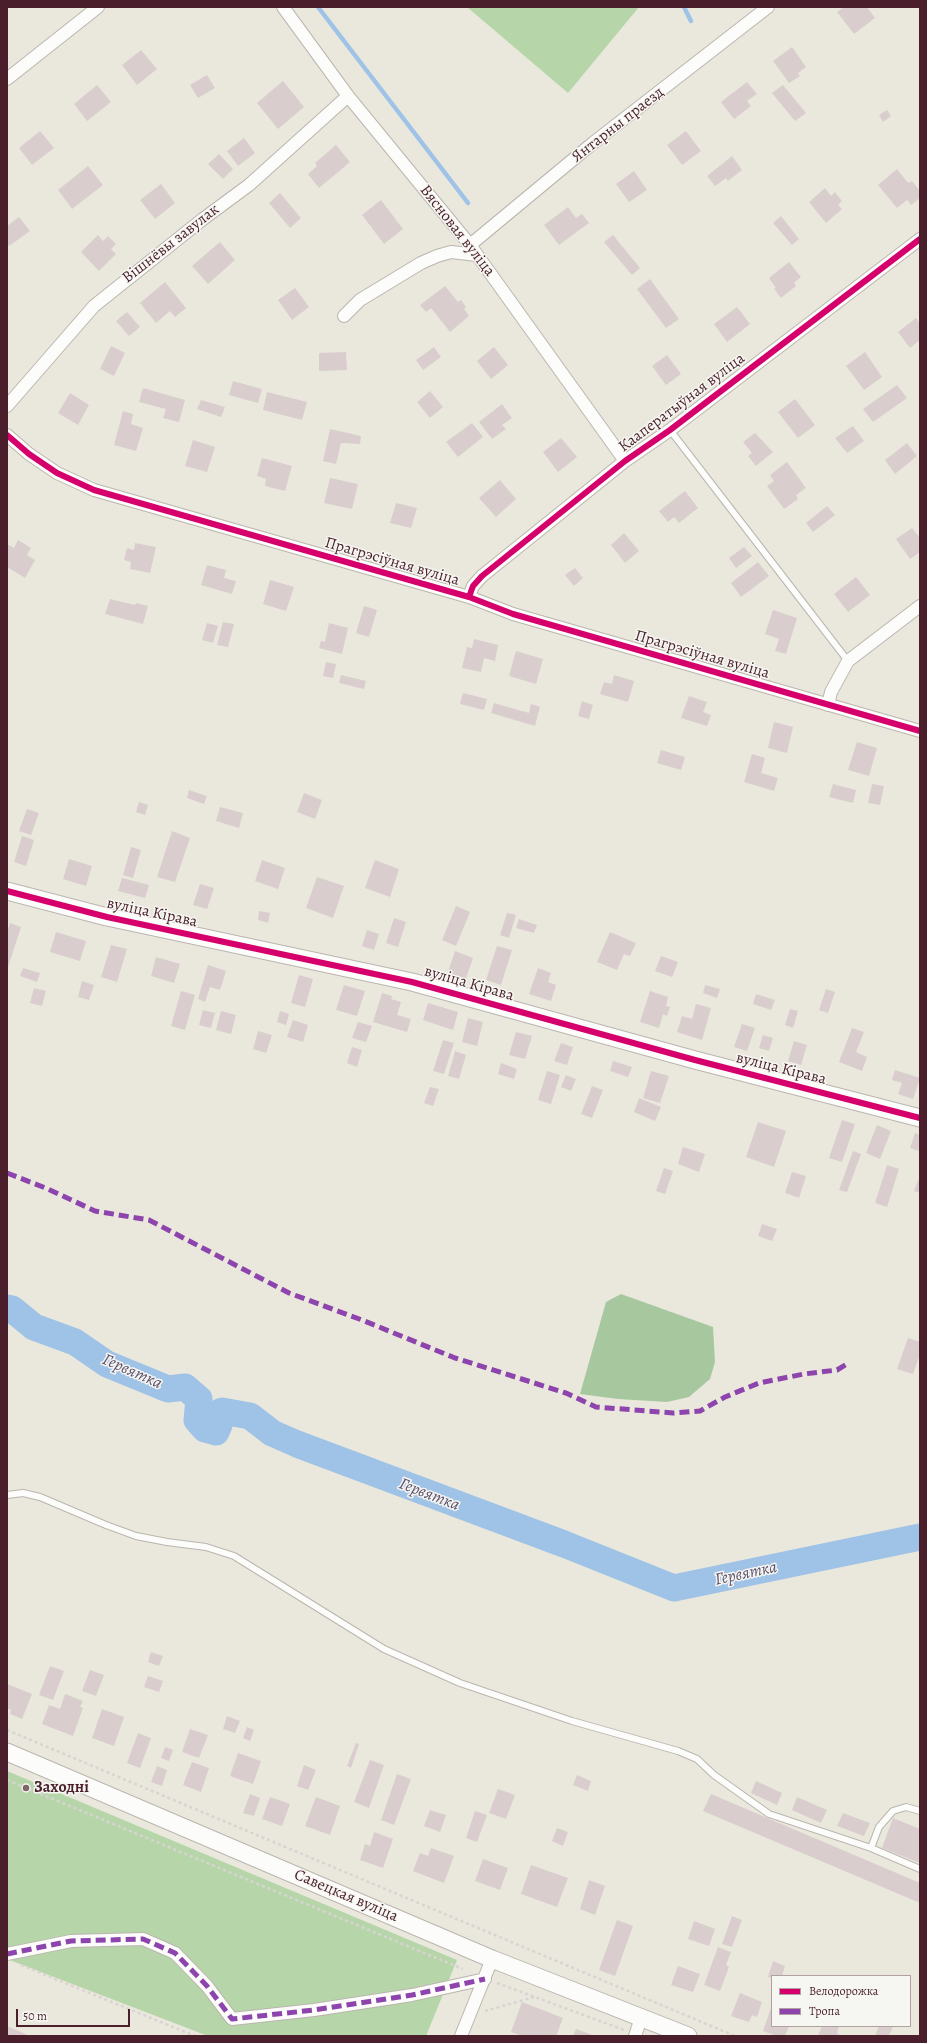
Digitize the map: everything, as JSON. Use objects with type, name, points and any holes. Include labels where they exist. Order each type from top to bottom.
[{"type":"street","points":[[7,79],[98,7]]},
{"type":"street","name":"Вясновая вуліца","points":[[283,7],[348,96],[470,245],[625,461]]},
{"type":"street","name":"Янтарны праезд","points":[[470,245],[593,144],[768,7]]},
{"type":"street","name":"Вішнёвы завулак","points":[[7,406],[94,306],[191,228],[249,185],[348,96]]},
{"type":"street","name":"Кааператыўная вуліца","points":[[469,597],[474,586],[482,576],[625,461],[670,430],[920,239]]},
{"type":"street","points":[[344,316],[360,300],[421,263],[451,252],[477,255]]},
{"type":"street","name":"Прагрэсіўная вуліца","points":[[7,435],[29,454],[57,473],[94,490],[469,597],[513,614],[920,730]]},
{"type":"street","points":[[828,705],[831,692],[848,661],[920,606]]},
{"type":"street","name":"вуліца Кірава","points":[[7,891],[107,917],[412,982],[694,1060],[920,1118]]},
{"type":"street","name":"Савецкая вуліца","points":[[7,1752],[492,1959],[688,2036]]},
{"type":"street","points":[[11,1958],[72,1941],[142,1939],[175,1953],[207,1986],[232,2019],[314,2010],[404,1996],[485,1979]]},
{"type":"street","points":[[461,2036],[492,1959]]},
{"type":"street","points":[[635,2035],[641,2018]]},
{"type":"lane","points":[[670,430],[848,661]]},
{"type":"lane","points":[[7,1495],[23,1493],[40,1497],[136,1536],[206,1547],[234,1556],[384,1649],[460,1682],[572,1721],[678,1751],[697,1759],[714,1776],[769,1814],[871,1848],[920,1869]]},
{"type":"lane","points":[[871,1848],[879,1827],[893,1811],[906,1807],[920,1811]]},
{"type":"path","points":[[7,1730],[735,2036]]},
{"type":"path","points":[[7,1780],[485,1979],[635,2035]]},
{"type":"path","points":[[11,1958],[195,2036]]},
{"type":"path","points":[[470,2015],[534,1997]]},
{"type":"green space","points":[[467,7],[639,7],[568,93]]},
{"type":"green space","points":[[621,1294],[713,1327],[715,1362],[710,1379],[689,1397],[667,1402],[618,1399],[580,1394],[606,1302]]},
{"type":"green space","points":[[7,1771],[457,1960],[426,2036],[208,2036],[7,1959]]},
{"type":"building","points":[[844,7],[867,7],[875,18],[854,34],[837,12]]},
{"type":"building","points":[[792,47],[806,67],[798,73],[800,76],[789,83],[773,61]]},
{"type":"building","points":[[141,50],[157,69],[137,85],[122,65]]},
{"type":"building","points":[[207,75],[215,88],[198,98],[190,85]]},
{"type":"building","points":[[283,81],[304,107],[278,129],[257,103]]},
{"type":"building","points":[[747,82],[757,94],[747,101],[751,106],[734,119],[721,102]]},
{"type":"building","points":[[97,85],[111,102],[87,121],[74,104]]},
{"type":"building","points":[[783,85],[806,113],[795,121],[772,93]]},
{"type":"building","points":[[887,110],[891,116],[883,122],[879,115]]},
{"type":"building","points":[[40,131],[54,148],[32,165],[19,148]]},
{"type":"building","points":[[686,131],[701,151],[682,165],[667,145]]},
{"type":"building","points":[[244,138],[255,153],[238,166],[227,151]]},
{"type":"building","points":[[336,145],[350,162],[319,188],[308,174],[317,166],[315,163]]},
{"type":"building","points":[[219,154],[233,169],[223,179],[208,164]]},
{"type":"building","points":[[732,156],[742,170],[728,181],[726,178],[715,186],[707,176]]},
{"type":"building","points":[[88,166],[103,185],[72,209],[58,190]]},
{"type":"building","points":[[897,169],[908,183],[912,181],[920,191],[920,198],[911,205],[907,200],[897,208],[878,185]]},
{"type":"building","points":[[634,171],[647,190],[629,202],[616,184]]},
{"type":"building","points":[[161,184],[175,203],[155,219],[140,200]]},
{"type":"building","points":[[825,188],[831,196],[835,192],[842,201],[838,205],[842,209],[826,223],[809,202]]},
{"type":"building","points":[[280,193],[301,218],[290,228],[269,203]]},
{"type":"building","points":[[381,200],[403,229],[384,244],[362,215]]},
{"type":"building","points":[[568,207],[576,218],[582,214],[589,223],[559,245],[544,225]]},
{"type":"building","points":[[781,216],[799,239],[792,245],[773,223]]},
{"type":"building","points":[[19,217],[30,231],[9,246],[7,243],[7,226]]},
{"type":"building","points":[[98,235],[103,241],[108,236],[116,244],[111,249],[116,254],[99,271],[81,252]]},
{"type":"building","points":[[613,235],[640,268],[632,275],[604,242]]},
{"type":"building","points":[[220,242],[235,260],[208,284],[192,266]]},
{"type":"building","points":[[789,262],[801,277],[794,283],[796,286],[781,298],[774,289],[776,288],[769,278]]},
{"type":"building","points":[[650,279],[679,319],[666,328],[637,289]]},
{"type":"building","points":[[165,282],[186,308],[175,317],[170,311],[156,323],[140,303]]},
{"type":"building","points":[[445,286],[458,302],[461,300],[466,307],[464,309],[469,316],[450,332],[431,308],[426,312],[420,305]]},
{"type":"building","points":[[295,288],[309,307],[292,320],[278,300]]},
{"type":"building","points":[[737,307],[750,324],[727,342],[714,324]]},
{"type":"building","points":[[127,312],[140,327],[129,336],[116,321]]},
{"type":"building","points":[[916,318],[920,324],[920,340],[910,348],[898,332]]},
{"type":"building","points":[[111,346],[125,353],[114,376],[100,369]]},
{"type":"building","points":[[434,347],[441,357],[423,370],[416,360]]},
{"type":"building","points":[[494,347],[508,365],[491,379],[477,361]]},
{"type":"building","points":[[346,352],[347,370],[319,371],[319,353]]},
{"type":"building","points":[[865,352],[882,377],[864,390],[846,366]]},
{"type":"building","points":[[667,355],[681,374],[666,385],[652,366]]},
{"type":"building","points":[[233,381],[262,389],[258,403],[229,395]]},
{"type":"building","points":[[897,385],[907,398],[873,422],[863,409]]},
{"type":"building","points":[[143,388],[185,400],[179,422],[163,418],[166,409],[139,402]]},
{"type":"building","points":[[430,391],[443,407],[430,418],[417,402]]},
{"type":"building","points":[[267,392],[307,402],[302,420],[263,410]]},
{"type":"building","points":[[70,393],[89,405],[78,425],[58,413]]},
{"type":"building","points":[[795,399],[815,425],[798,438],[778,412]]},
{"type":"building","points":[[201,400],[225,407],[221,417],[197,409]]},
{"type":"building","points":[[502,404],[512,418],[502,425],[506,429],[492,439],[479,422]]},
{"type":"building","points":[[123,411],[133,414],[131,424],[143,428],[136,451],[114,445]]},
{"type":"building","points":[[472,423],[483,437],[458,457],[446,442]]},
{"type":"building","points":[[853,426],[864,441],[847,453],[835,438]]},
{"type":"building","points":[[330,429],[361,436],[360,444],[341,443],[336,464],[323,461]]},
{"type":"building","points":[[755,433],[773,452],[756,466],[748,456],[752,453],[743,442]]},
{"type":"building","points":[[561,438],[577,457],[558,472],[543,452]]},
{"type":"building","points":[[193,440],[215,447],[207,472],[185,466]]},
{"type":"building","points":[[907,443],[917,456],[895,474],[885,460]]},
{"type":"building","points":[[262,458],[292,466],[285,491],[265,486],[266,479],[257,476]]},
{"type":"building","points":[[787,462],[806,488],[796,495],[798,499],[784,509],[767,486],[774,481],[770,475]]},
{"type":"building","points":[[330,478],[358,484],[352,509],[324,503]]},
{"type":"building","points":[[500,480],[516,499],[496,517],[479,498]]},
{"type":"building","points":[[685,491],[698,508],[679,523],[674,517],[668,522],[659,511]]},
{"type":"building","points":[[396,503],[417,508],[411,528],[390,523]]},
{"type":"building","points":[[827,506],[835,515],[813,532],[806,523]]},
{"type":"building","points":[[912,528],[920,538],[920,552],[910,559],[896,539]]},
{"type":"building","points":[[624,533],[639,551],[625,563],[611,545]]},
{"type":"building","points":[[18,540],[31,548],[27,555],[35,560],[25,578],[7,567],[7,544],[14,548]]},
{"type":"building","points":[[135,543],[156,547],[150,573],[130,569],[131,562],[124,560],[127,548],[134,550]]},
{"type":"building","points":[[744,547],[752,556],[736,568],[729,558]]},
{"type":"building","points":[[758,562],[769,576],[741,597],[731,583]]},
{"type":"building","points":[[207,565],[226,570],[224,578],[236,581],[232,594],[201,585]]},
{"type":"building","points":[[575,568],[583,578],[574,586],[565,575]]},
{"type":"building","points":[[856,577],[870,595],[848,612],[834,594]]},
{"type":"building","points":[[270,580],[294,587],[286,611],[263,604]]},
{"type":"building","points":[[110,599],[135,605],[136,603],[148,606],[143,624],[105,614]]},
{"type":"building","points":[[364,606],[377,610],[369,637],[356,633]]},
{"type":"building","points":[[773,610],[797,618],[786,654],[775,651],[779,639],[765,634]]},
{"type":"building","points":[[223,622],[234,624],[228,647],[217,645]]},
{"type":"building","points":[[207,623],[218,626],[213,643],[202,640]]},
{"type":"building","points":[[329,623],[348,628],[342,654],[319,648],[321,641],[325,642]]},
{"type":"building","points":[[474,639],[498,645],[495,661],[484,658],[481,672],[462,668],[467,647],[472,648]]},
{"type":"building","points":[[516,651],[543,659],[536,684],[509,676]]},
{"type":"building","points":[[326,662],[336,664],[333,678],[323,676]]},
{"type":"building","points":[[341,675],[366,681],[364,689],[339,683]]},
{"type":"building","points":[[614,675],[634,681],[628,702],[600,694],[604,682],[612,684]]},
{"type":"building","points":[[463,693],[487,699],[484,710],[460,704]]},
{"type":"building","points":[[689,696],[707,702],[703,712],[711,715],[707,726],[681,718]]},
{"type":"building","points":[[582,701],[593,705],[589,719],[578,716]]},
{"type":"building","points":[[494,703],[529,713],[531,704],[540,707],[535,726],[491,713]]},
{"type":"building","points":[[774,722],[793,727],[787,753],[768,748]]},
{"type":"building","points":[[857,742],[877,748],[869,776],[848,770]]},
{"type":"building","points":[[661,750],[685,757],[681,770],[657,763]]},
{"type":"building","points":[[752,754],[765,758],[761,773],[778,778],[774,791],[744,782]]},
{"type":"building","points":[[833,784],[856,790],[853,803],[829,797]]},
{"type":"building","points":[[872,784],[884,786],[880,805],[868,803]]},
{"type":"building","points":[[189,790],[207,796],[204,804],[187,798]]},
{"type":"building","points":[[304,793],[322,800],[315,819],[297,812]]},
{"type":"building","points":[[139,802],[148,805],[145,815],[136,812]]},
{"type":"building","points":[[220,807],[243,813],[239,828],[216,821]]},
{"type":"building","points":[[27,809],[39,813],[31,835],[19,831]]},
{"type":"building","points":[[172,831],[190,838],[175,882],[157,877]]},
{"type":"building","points":[[22,836],[34,840],[26,866],[14,862]]},
{"type":"building","points":[[131,847],[141,850],[133,878],[123,875]]},
{"type":"building","points":[[69,859],[92,866],[86,886],[63,879]]},
{"type":"building","points":[[262,860],[285,868],[278,889],[255,881]]},
{"type":"building","points":[[375,860],[399,869],[390,897],[365,888]]},
{"type":"building","points":[[317,877],[344,886],[333,918],[306,908]]},
{"type":"building","points":[[122,878],[149,885],[145,898],[118,891]]},
{"type":"building","points":[[200,884],[214,888],[207,909],[193,905]]},
{"type":"building","points":[[456,906],[470,912],[456,946],[442,940]]},
{"type":"building","points":[[259,911],[270,913],[268,923],[258,920]]},
{"type":"building","points":[[507,913],[516,915],[509,938],[500,935]]},
{"type":"building","points":[[394,918],[406,922],[398,947],[386,943]]},
{"type":"building","points":[[519,919],[537,925],[534,933],[516,928]]},
{"type":"building","points":[[10,923],[21,927],[7,970],[7,932]]},
{"type":"building","points":[[367,930],[379,934],[374,950],[362,946]]},
{"type":"building","points":[[56,932],[86,941],[80,961],[50,952]]},
{"type":"building","points":[[610,932],[636,943],[630,956],[624,954],[617,970],[597,962]]},
{"type":"building","points":[[111,945],[127,949],[117,982],[101,977]]},
{"type":"building","points":[[497,946],[512,950],[501,985],[486,980]]},
{"type":"building","points":[[455,951],[473,958],[465,981],[447,975]]},
{"type":"building","points":[[661,956],[678,962],[672,977],[655,971]]},
{"type":"building","points":[[156,957],[180,964],[174,983],[151,976]]},
{"type":"building","points":[[208,965],[226,971],[220,990],[210,987],[205,1002],[198,999]]},
{"type":"building","points":[[23,968],[40,973],[37,982],[20,976]]},
{"type":"building","points":[[538,968],[551,973],[548,982],[556,985],[551,1001],[529,994]]},
{"type":"building","points":[[299,975],[313,979],[305,1007],[291,1003]]},
{"type":"building","points":[[82,981],[94,985],[89,1000],[78,997]]},
{"type":"building","points":[[344,985],[365,991],[357,1016],[336,1010]]},
{"type":"building","points":[[705,985],[720,989],[717,998],[703,993]]},
{"type":"building","points":[[34,988],[46,991],[42,1006],[30,1003]]},
{"type":"building","points":[[826,989],[835,992],[828,1013],[819,1010]]},
{"type":"building","points":[[181,991],[195,995],[185,1030],[171,1026]]},
{"type":"building","points":[[650,991],[668,997],[666,1006],[670,1007],[667,1016],[663,1014],[659,1028],[640,1022]]},
{"type":"building","points":[[382,993],[392,996],[391,999],[401,1002],[397,1015],[411,1019],[407,1032],[373,1022]]},
{"type":"building","points":[[756,994],[775,1000],[771,1010],[753,1004]]},
{"type":"building","points":[[428,1003],[458,1012],[453,1030],[423,1020]]},
{"type":"building","points":[[696,1004],[711,1008],[702,1040],[677,1032],[682,1016],[692,1019]]},
{"type":"building","points":[[790,1009],[798,1011],[793,1028],[785,1025]]},
{"type":"building","points":[[203,1010],[215,1013],[211,1028],[199,1025]]},
{"type":"building","points":[[221,1011],[236,1015],[231,1034],[216,1030]]},
{"type":"building","points":[[280,1011],[289,1014],[286,1025],[277,1022]]},
{"type":"building","points":[[468,1018],[483,1022],[477,1046],[462,1042]]},
{"type":"building","points":[[293,1020],[308,1025],[303,1042],[287,1037]]},
{"type":"building","points":[[358,1022],[372,1026],[366,1042],[352,1038]]},
{"type":"building","points":[[742,1024],[755,1028],[747,1051],[734,1047]]},
{"type":"building","points":[[852,1028],[864,1032],[856,1052],[867,1057],[862,1071],[839,1062]]},
{"type":"building","points":[[258,1031],[272,1035],[266,1053],[253,1049]]},
{"type":"building","points":[[516,1032],[532,1036],[525,1059],[509,1055]]},
{"type":"building","points":[[763,1035],[773,1038],[769,1051],[759,1048]]},
{"type":"building","points":[[443,1040],[454,1043],[444,1074],[433,1071]]},
{"type":"building","points":[[794,1041],[807,1045],[801,1065],[788,1061]]},
{"type":"building","points":[[561,1043],[573,1047],[567,1065],[554,1061]]},
{"type":"building","points":[[352,1047],[362,1050],[357,1067],[347,1063]]},
{"type":"building","points":[[455,1051],[466,1055],[459,1079],[448,1076]]},
{"type":"building","points":[[613,1061],[632,1067],[628,1077],[610,1071]]},
{"type":"building","points":[[501,1063],[517,1069],[514,1079],[498,1074]]},
{"type":"building","points":[[895,1070],[920,1078],[913,1099],[898,1094],[902,1083],[892,1080]]},
{"type":"building","points":[[547,1071],[560,1075],[551,1104],[538,1100]]},
{"type":"building","points":[[651,1071],[669,1076],[660,1103],[643,1098]]},
{"type":"building","points":[[566,1075],[576,1079],[571,1091],[561,1087]]},
{"type":"building","points":[[592,1086],[603,1090],[592,1118],[581,1114]]},
{"type":"building","points":[[430,1087],[439,1089],[433,1106],[424,1103]]},
{"type":"building","points":[[639,1098],[661,1107],[655,1121],[634,1112]]},
{"type":"building","points":[[842,1120],[855,1124],[842,1162],[829,1158]]},
{"type":"building","points":[[758,1122],[786,1131],[774,1167],[746,1157]]},
{"type":"building","points":[[877,1125],[891,1131],[880,1159],[866,1153]]},
{"type":"building","points":[[915,1133],[920,1135],[919,1151],[910,1148]]},
{"type":"building","points":[[683,1147],[705,1154],[699,1172],[678,1164]]},
{"type":"building","points":[[853,1151],[861,1154],[847,1192],[839,1190]]},
{"type":"building","points":[[887,1165],[899,1169],[887,1207],[875,1203]]},
{"type":"building","points":[[664,1168],[673,1171],[665,1194],[656,1191]]},
{"type":"building","points":[[792,1172],[806,1176],[799,1198],[785,1193]]},
{"type":"building","points":[[920,1176],[920,1193],[914,1191]]},
{"type":"building","points":[[762,1224],[777,1229],[772,1241],[758,1236]]},
{"type":"building","points":[[908,1338],[920,1342],[920,1354],[913,1374],[897,1369]]},
{"type":"building","points":[[151,1652],[163,1656],[159,1666],[148,1662]]},
{"type":"building","points":[[50,1666],[64,1671],[53,1700],[39,1695]]},
{"type":"building","points":[[90,1670],[104,1675],[96,1696],[82,1691]]},
{"type":"building","points":[[148,1676],[163,1681],[159,1692],[144,1687]]},
{"type":"building","points":[[7,1684],[32,1694],[22,1719],[10,1714],[11,1710],[7,1708]]},
{"type":"building","points":[[65,1694],[83,1701],[80,1707],[83,1708],[73,1736],[42,1724],[49,1705],[60,1709]]},
{"type":"building","points":[[102,1709],[124,1717],[114,1746],[92,1738]]},
{"type":"building","points":[[227,1716],[240,1721],[235,1733],[223,1729]]},
{"type":"building","points":[[247,1727],[254,1730],[250,1741],[243,1738]]},
{"type":"building","points":[[190,1729],[208,1735],[199,1758],[182,1752]]},
{"type":"building","points":[[138,1733],[151,1738],[140,1768],[127,1763]]},
{"type":"building","points":[[356,1743],[359,1744],[351,1768],[347,1766]]},
{"type":"building","points":[[165,1747],[173,1750],[169,1761],[161,1758]]},
{"type":"building","points":[[238,1753],[261,1761],[253,1784],[230,1776]]},
{"type":"building","points":[[370,1760],[384,1765],[369,1808],[354,1802]]},
{"type":"building","points":[[192,1762],[209,1768],[201,1792],[183,1785]]},
{"type":"building","points":[[304,1765],[316,1770],[308,1790],[297,1786]]},
{"type":"building","points":[[157,1766],[167,1770],[162,1786],[151,1782]]},
{"type":"building","points":[[397,1774],[411,1779],[394,1825],[381,1820]]},
{"type":"building","points":[[577,1775],[591,1781],[588,1791],[573,1785]]},
{"type":"building","points":[[756,1781],[782,1793],[777,1805],[751,1793]]},
{"type":"building","points":[[498,1789],[515,1795],[506,1819],[489,1813]]},
{"type":"building","points":[[250,1794],[260,1798],[254,1816],[243,1813]]},
{"type":"building","points":[[711,1794],[920,1883],[920,1903],[703,1811]]},
{"type":"building","points":[[270,1797],[290,1804],[282,1826],[262,1819]]},
{"type":"building","points":[[316,1797],[340,1806],[330,1835],[305,1826]]},
{"type":"building","points":[[797,1797],[827,1810],[821,1823],[792,1810]]},
{"type":"building","points":[[430,1810],[446,1815],[440,1832],[424,1826]]},
{"type":"building","points":[[475,1811],[487,1815],[477,1842],[466,1838]]},
{"type":"building","points":[[843,1813],[870,1823],[864,1836],[837,1826]]},
{"type":"building","points":[[893,1818],[920,1829],[920,1863],[882,1848]]},
{"type":"building","points":[[557,1828],[568,1832],[563,1846],[552,1841]]},
{"type":"building","points":[[374,1832],[393,1839],[383,1868],[360,1860],[365,1844],[370,1846]]},
{"type":"building","points":[[431,1848],[454,1856],[444,1883],[413,1871],[420,1853],[428,1856]]},
{"type":"building","points":[[483,1859],[508,1868],[500,1890],[475,1881]]},
{"type":"building","points":[[531,1865],[568,1878],[557,1907],[521,1894]]},
{"type":"building","points":[[589,1880],[605,1886],[595,1915],[580,1909]]},
{"type":"building","points":[[732,1916],[742,1920],[732,1947],[722,1944]]},
{"type":"building","points":[[617,1920],[633,1926],[615,1976],[599,1970]]},
{"type":"building","points":[[694,1921],[715,1929],[709,1946],[688,1939]]},
{"type":"building","points":[[718,1947],[731,1952],[726,1965],[729,1967],[720,1991],[704,1985]]},
{"type":"building","points":[[773,1961],[785,1966],[782,1975],[771,1975],[771,1978],[768,1977]]},
{"type":"building","points":[[678,1966],[700,1974],[693,1992],[671,1985]]},
{"type":"building","points":[[740,1993],[762,2002],[757,2017],[752,2015],[749,2022],[731,2016]]},
{"type":"building","points":[[522,2002],[563,2018],[556,2036],[522,2036],[511,2032]]},
{"type":"building","points":[[771,2008],[771,2027],[789,2027],[785,2036],[777,2036],[763,2031]]},
{"type":"building","points":[[7,2026],[30,2036],[7,2036]]},
{"type":"building","points":[[822,2027],[839,2027],[837,2033],[841,2036],[818,2036]]},
{"type":"building","points":[[879,2027],[893,2027],[889,2036],[875,2036]]},
{"type":"building","points":[[576,2029],[595,2036],[573,2036]]},
{"type":"waterway","points":[[318,7],[468,203]]},
{"type":"waterway","points":[[684,7],[691,21]]},
{"type":"waterway","name":"Гервятка","points":[[7,1308],[12,1309],[34,1327],[75,1342],[107,1364],[168,1389],[185,1387],[199,1399],[197,1420],[205,1429],[216,1432],[219,1425],[213,1420],[215,1415],[222,1411],[250,1416],[272,1433],[297,1444],[564,1544],[674,1588],[920,1537]]},
{"type":"marked path","points":[[7,1173],[48,1189],[95,1211],[149,1220],[289,1293],[362,1320],[455,1358],[566,1393],[596,1407],[673,1413],[700,1411],[725,1397],[759,1383],[804,1374],[837,1370],[847,1364]]},
{"type":"marked path","points":[[7,1954],[71,1941],[143,1939],[175,1953],[207,1986],[232,2019],[314,2010],[412,1995],[485,1979]]},
{"type":"cycle path","points":[[469,597],[473,586],[482,576],[625,461],[670,430],[920,239]]},
{"type":"cycle path","points":[[7,435],[29,454],[57,473],[94,490],[469,597],[513,614],[920,731]]},
{"type":"cycle path","points":[[7,891],[107,917],[412,982],[695,1060],[920,1118]]},
{"type":"place","name":"Заходні","points":[[26,1788]]}]
